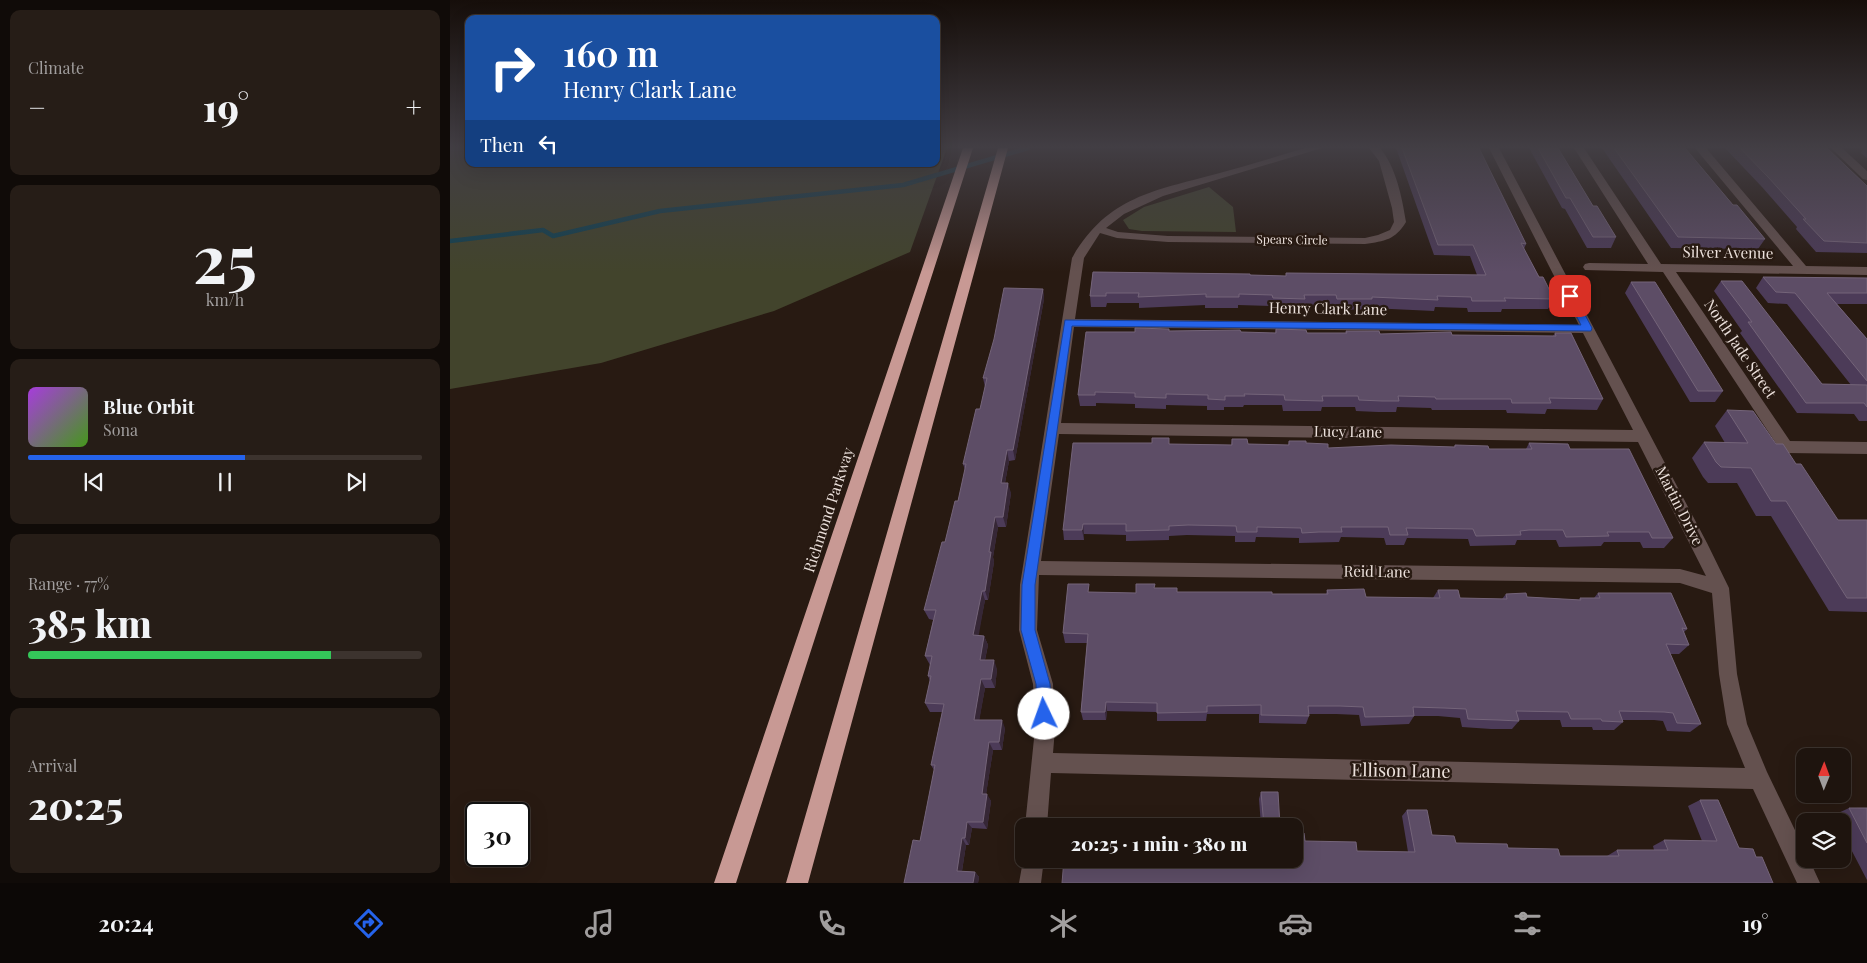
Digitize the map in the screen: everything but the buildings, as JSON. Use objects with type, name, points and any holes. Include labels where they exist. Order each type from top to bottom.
[{"type":"highway","name":"Richmond Parkway","points":[[725,883],[956,189]]},
{"type":"highway","points":[[797,883],[991,189]]},
{"type":"street","points":[[1037,818],[1045,729],[1043,684],[1028,630],[1031,568],[1078,258],[1084,243],[1108,219],[1129,206],[1156,194],[1173,189]]},
{"type":"street","name":"Spears Circle","points":[[1098,229],[1117,235],[1168,239],[1365,241],[1381,238],[1394,232],[1400,222],[1393,189]]},
{"type":"street","name":"Martin Drive","points":[[1516,189],[1720,588],[1728,674],[1737,724],[1759,779],[1809,883]]},
{"type":"street","name":"North Jade Street","points":[[1608,189],[1786,447],[1867,448]]},
{"type":"street","points":[[1735,189],[1804,270]]},
{"type":"street","name":"Silver Avenue","points":[[1588,267],[1867,271]]},
{"type":"street","name":"Henry Clark Lane","points":[[1068,322],[1588,328]]},
{"type":"street","name":"Lucy Lane","points":[[1052,428],[1643,436]]},
{"type":"street","name":"Reid Lane","points":[[1031,568],[1680,576],[1720,588]]},
{"type":"street","name":"Ellison Lane","points":[[1043,763],[1759,779]]},
{"type":"street","points":[[1030,883],[1032,868]]},
{"type":"green space","points":[[450,189],[932,189],[910,252],[774,311],[601,363],[450,389]]},
{"type":"green space","points":[[1202,189],[1212,189],[1233,207],[1236,232],[1142,231],[1129,229],[1123,220],[1144,207]]},
{"type":"waterway","points":[[450,241],[543,230],[553,236],[660,211],[864,189]]},
{"type":"route","points":[[1044,714],[1043,684],[1028,630],[1029,585],[1068,322],[1588,328],[1570,296]]}]
